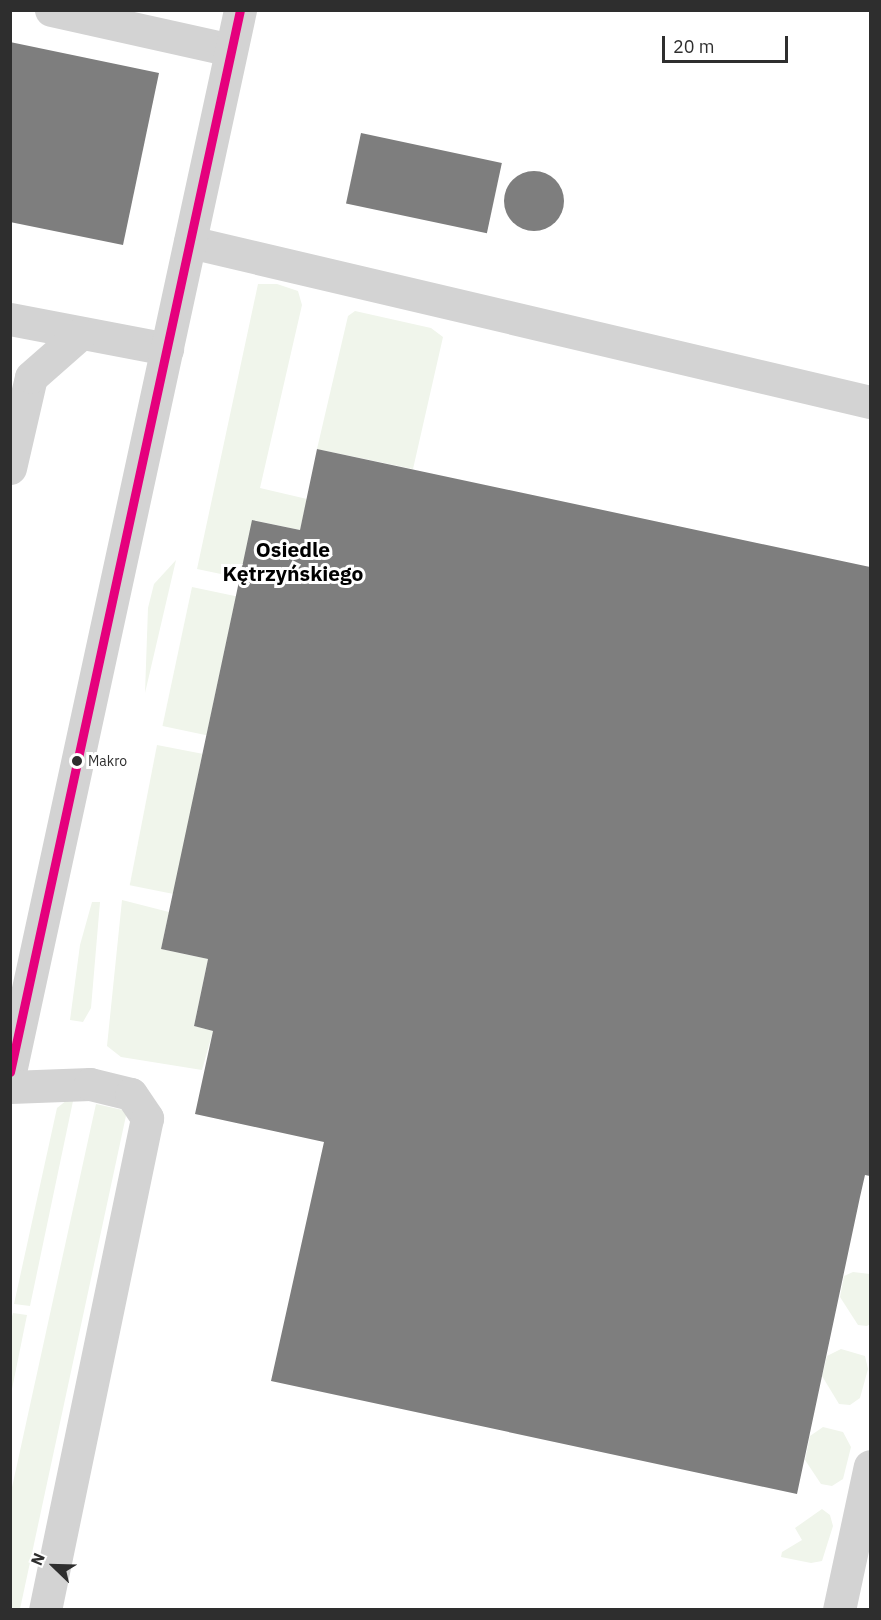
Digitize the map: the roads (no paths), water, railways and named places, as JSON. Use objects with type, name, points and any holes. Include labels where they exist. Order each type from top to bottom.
[{"type":"street","points":[[51,10],[231,51]]},
{"type":"street","points":[[10,1072],[19,988],[166,349],[240,10]]},
{"type":"street","points":[[190,242],[870,402]]},
{"type":"street","points":[[10,319],[166,349]]},
{"type":"street","points":[[10,468],[31,377],[80,334]]},
{"type":"street","points":[[10,1087],[90,1084],[132,1094],[147,1118],[45,1610]]},
{"type":"street","points":[[839,1610],[870,1466]]},
{"type":"place","name":"Makro","points":[[77,761]]},
{"type":"district","name":"Osiedle Kętrzyńskiego","points":[[293,561]]}]
